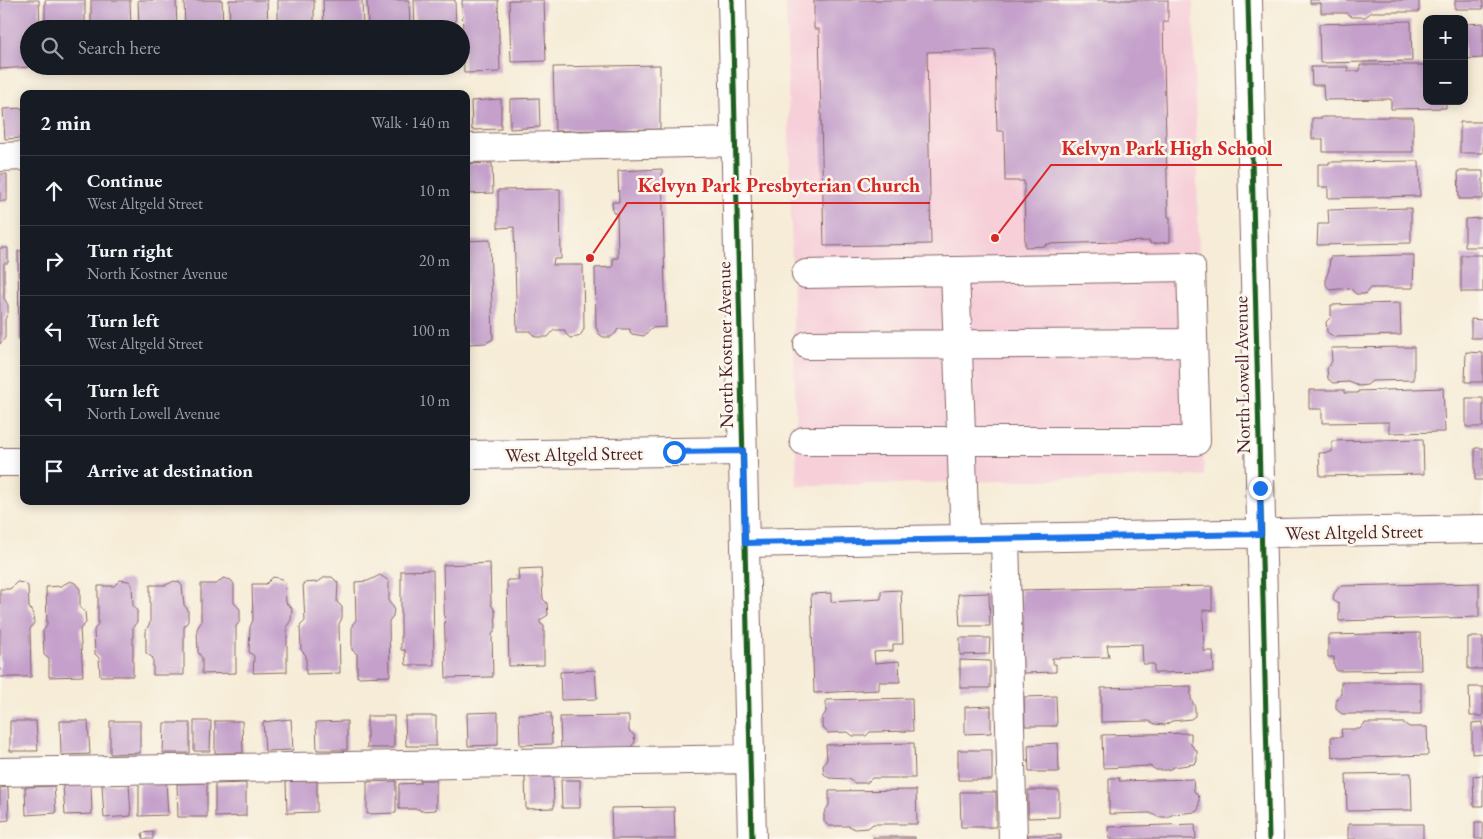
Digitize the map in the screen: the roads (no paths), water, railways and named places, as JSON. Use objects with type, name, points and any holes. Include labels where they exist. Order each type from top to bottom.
[{"type":"street","name":"North Kostner Avenue","points":[[732,0],[752,839]]},
{"type":"street","name":"North Lowell Avenue","points":[[1248,0],[1269,839]]},
{"type":"street","points":[[470,148],[736,142]]},
{"type":"street","points":[[0,157],[20,156]]},
{"type":"street","points":[[804,441],[1196,441],[1192,267],[806,274]]},
{"type":"street","points":[[955,270],[965,539]]},
{"type":"street","points":[[808,345],[1193,343]]},
{"type":"street","name":"West Altgeld Street","points":[[470,455],[743,451]]},
{"type":"street","points":[[0,462],[20,462]]},
{"type":"street","name":"West Altgeld Street","points":[[745,543],[1483,530]]},
{"type":"street","points":[[1004,539],[1013,839]]},
{"type":"street","points":[[0,772],[750,759]]},
{"type":"place","name":"Kelvyn Park High School","points":[[995,238]]},
{"type":"place","name":"Kelvyn Park Presbyterian Church","points":[[590,258]]}]
